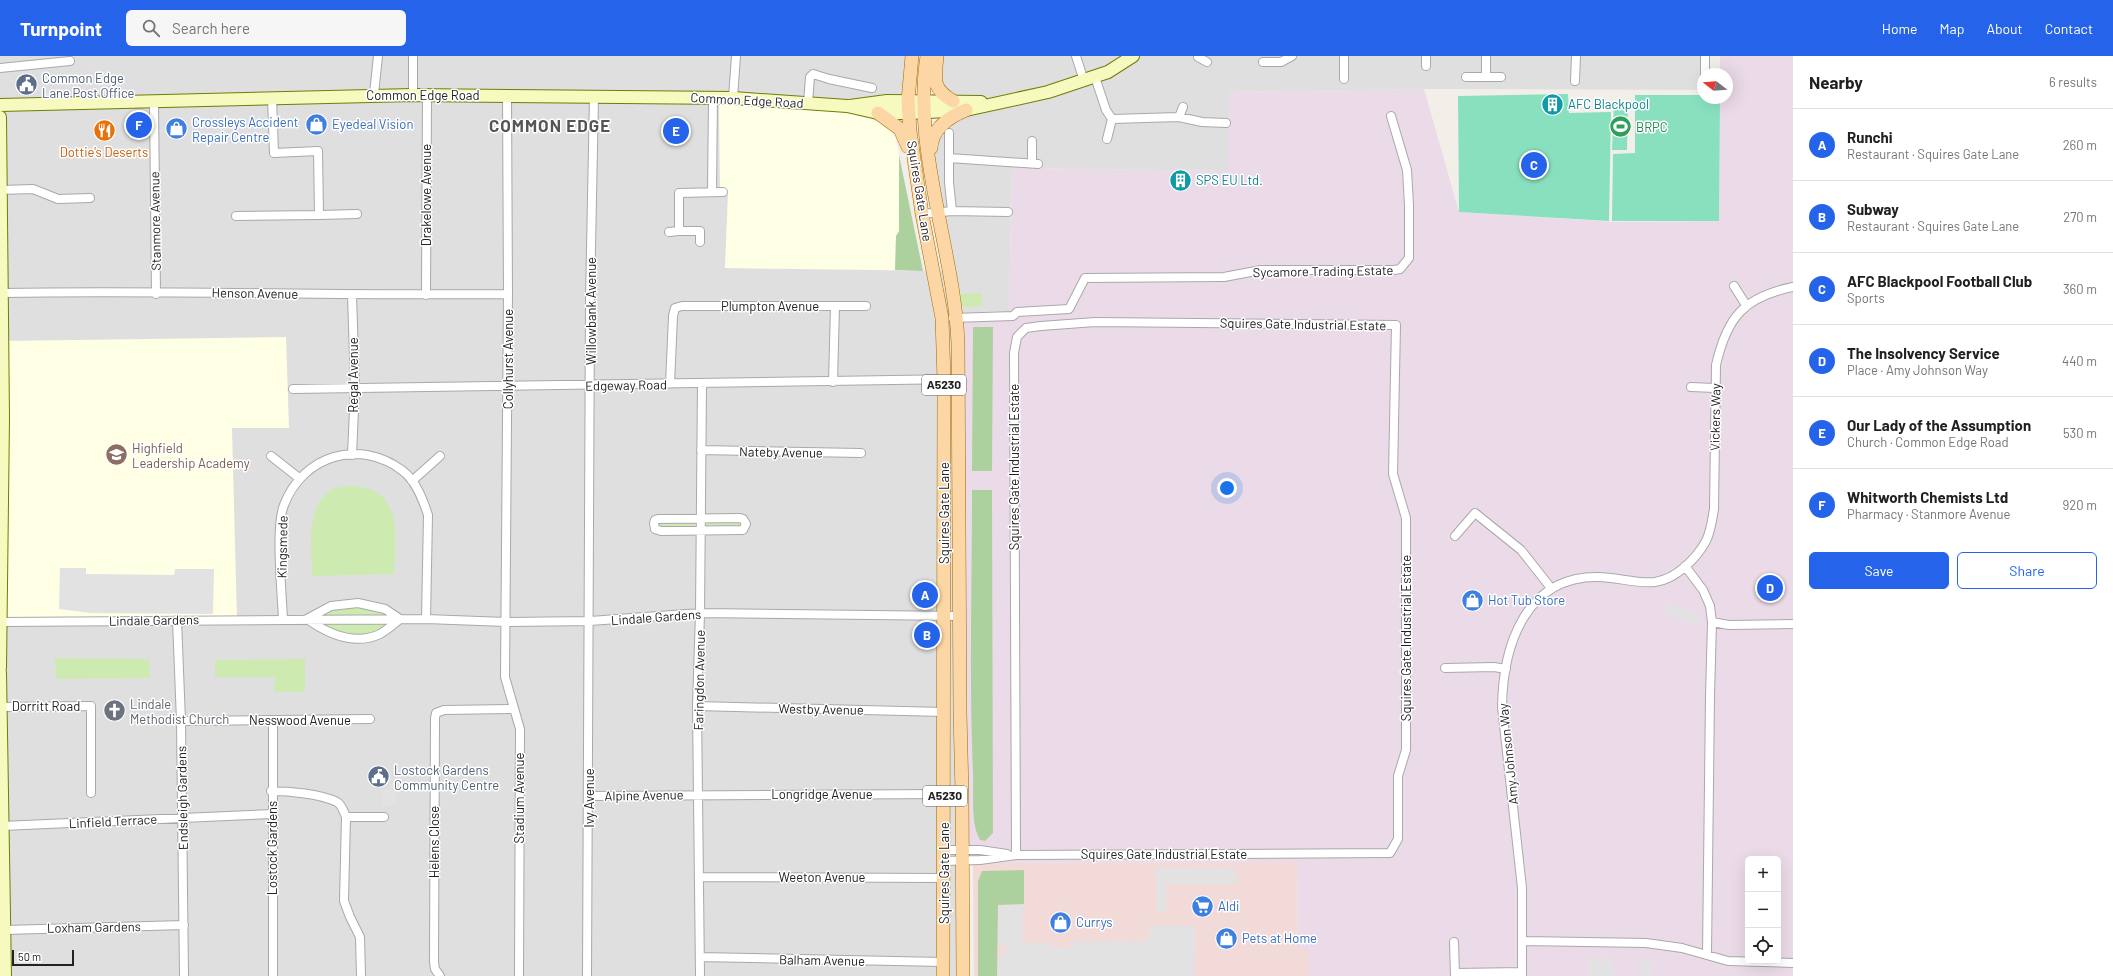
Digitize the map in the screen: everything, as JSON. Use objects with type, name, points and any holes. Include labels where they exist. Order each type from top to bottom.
[{"type":"main road","name":"A5230","points":[[908,107],[912,56]]},
{"type":"main road","name":"A5230","points":[[925,106],[927,56]]},
{"type":"main road","points":[[937,56],[936,85],[943,95],[953,101]]},
{"type":"main road","name":"Common Edge Road","points":[[925,106],[966,110],[1048,92],[1089,79],[1120,65],[1133,56]]},
{"type":"main road","name":"Common Edge Road","points":[[0,105],[374,94],[733,98],[847,106],[878,113],[953,101],[1003,102]]},
{"type":"main road","name":"Common Edge Road","points":[[847,106],[868,102],[908,107]]},
{"type":"main road","name":"Squires Gate Lane","points":[[925,106],[930,160],[957,318],[959,379],[959,616],[963,976]]},
{"type":"main road","name":"Squires Gate Lane","points":[[908,107],[913,156],[922,214],[942,318],[944,380],[945,616],[943,976]]},
{"type":"main road","points":[[930,160],[931,144],[938,130],[949,118],[966,110]]},
{"type":"main road","points":[[878,113],[900,129],[913,156]]},
{"type":"main road","points":[[0,117],[2,294],[0,668]]},
{"type":"main road","points":[[0,672],[5,976]]},
{"type":"main road","points":[[959,976],[963,949]]},
{"type":"street","points":[[374,94],[378,56]]},
{"type":"street","points":[[413,56],[413,95]]},
{"type":"street","points":[[733,98],[736,56]]},
{"type":"street","points":[[1076,56],[1112,119],[1107,139]]},
{"type":"street","points":[[1263,62],[1282,62],[1292,56]]},
{"type":"street","points":[[1344,56],[1344,79]]},
{"type":"street","points":[[1426,56],[1426,66]]},
{"type":"street","points":[[1486,56],[1486,77]]},
{"type":"street","points":[[1575,81],[1576,56]]},
{"type":"street","points":[[1705,56],[1705,68]]},
{"type":"street","points":[[1195,58],[1206,62]]},
{"type":"street","points":[[0,68],[70,61]]},
{"type":"street","points":[[808,103],[810,77],[813,74],[836,81],[872,88]]},
{"type":"street","points":[[1466,77],[1501,77]]},
{"type":"street","name":"Drakelowe Avenue","points":[[426,295],[427,95]]},
{"type":"street","name":"Collyhurst Avenue","points":[[506,622],[508,386],[507,96]]},
{"type":"street","points":[[272,97],[274,153],[318,151],[319,216]]},
{"type":"street","name":"Willowbank Avenue","points":[[590,621],[590,299],[594,97]]},
{"type":"street","points":[[712,192],[713,98]]},
{"type":"street","name":"Stanmore Avenue","points":[[154,101],[156,294]]},
{"type":"street","points":[[1179,117],[1183,107]]},
{"type":"street","name":"Sycamore Trading Estate","points":[[957,318],[1013,316],[1017,312],[1068,309],[1085,278],[1224,277],[1261,270],[1400,269],[1407,262],[1410,252],[1409,182],[1391,116]]},
{"type":"street","points":[[1112,119],[1179,117],[1202,122],[1226,123]]},
{"type":"street","points":[[950,133],[949,158],[952,211]]},
{"type":"street","points":[[949,158],[1035,163],[1032,141]]},
{"type":"street","points":[[0,190],[33,189],[58,199],[90,198]]},
{"type":"street","points":[[679,231],[679,194],[723,192]]},
{"type":"street","points":[[922,214],[952,211],[1008,212]]},
{"type":"street","points":[[236,216],[319,216],[357,214]]},
{"type":"street","points":[[669,232],[700,231],[700,242]]},
{"type":"street","points":[[1734,286],[1746,305]]},
{"type":"street","name":"Vickers Way","points":[[1674,574],[1685,566],[1706,541],[1712,526],[1714,509],[1716,365],[1721,344],[1729,327],[1746,305],[1765,294],[1793,287]]},
{"type":"street","name":"Henson Avenue","points":[[2,294],[78,292],[156,294],[201,292],[352,295],[508,294]]},
{"type":"street","name":"Regal Avenue","points":[[352,295],[355,387],[352,455]]},
{"type":"street","name":"Plumpton Avenue","points":[[670,384],[672,316],[675,308],[682,306],[866,306]]},
{"type":"street","points":[[832,382],[834,306]]},
{"type":"street","points":[[942,318],[957,318]]},
{"type":"street","name":"Squires Gate Industrial Estate","points":[[1095,322],[1396,325],[1393,474],[1406,518],[1406,750],[1398,776],[1398,839],[1390,853],[1016,855],[1014,353],[1017,337],[1026,328],[1095,322]]},
{"type":"street","name":"Edgeway Road","points":[[293,389],[959,379]]},
{"type":"street","name":"Faringdon Avenue","points":[[700,976],[697,706],[700,613],[702,384]]},
{"type":"street","points":[[1691,387],[1715,388]]},
{"type":"street","name":"Nateby Avenue","points":[[701,450],[861,453]]},
{"type":"street","name":"Kingsmede","points":[[282,620],[280,523],[283,506],[299,478],[310,467],[334,456],[352,455],[381,458],[404,471],[423,499],[428,515],[426,619]]},
{"type":"street","points":[[271,456],[299,478]]},
{"type":"street","points":[[412,481],[440,456]]},
{"type":"street","points":[[1455,536],[1475,513],[1521,550],[1551,588]]},
{"type":"street","points":[[700,518],[740,518],[743,519],[746,524],[743,530],[661,531],[655,529],[654,523],[655,520],[658,519],[700,518]]},
{"type":"street","points":[[1685,566],[1703,590],[1710,606],[1712,622],[1707,955]]},
{"type":"street","name":"Amy Johnson Way","points":[[1522,974],[1522,888],[1502,707],[1502,688],[1506,669],[1521,622],[1529,608],[1539,597],[1551,588],[1567,581],[1598,577],[1645,583],[1665,579],[1674,574]]},
{"type":"street","points":[[307,620],[331,606],[358,603],[385,609],[400,619]]},
{"type":"street","name":"Lindale Gardens","points":[[1,622],[400,619],[506,622],[590,621],[700,613],[959,616]]},
{"type":"street","name":"Lindale Gardens","points":[[307,620],[333,635],[354,638],[374,636],[381,633],[400,619]]},
{"type":"street","name":"Endsleigh Gardens","points":[[177,620],[181,721],[184,976]]},
{"type":"street","name":"Ivy Avenue","points":[[587,976],[590,621]]},
{"type":"street","name":"Stadium Avenue","points":[[506,622],[505,677],[520,729],[519,976]]},
{"type":"street","points":[[1712,622],[1729,624],[1793,624]]},
{"type":"street","points":[[1445,668],[1494,667],[1506,669]]},
{"type":"street","name":"Dorritt Road","points":[[1,707],[92,706],[91,793]]},
{"type":"street","name":"Westby Avenue","points":[[697,706],[944,712]]},
{"type":"street","name":"Helens Close","points":[[440,976],[435,969],[434,962],[436,713],[444,710],[514,709]]},
{"type":"street","name":"Nesswood Avenue","points":[[181,721],[370,719]]},
{"type":"street","name":"Lostock Gardens","points":[[272,720],[271,791],[273,976]]},
{"type":"street","points":[[271,791],[282,791],[338,802],[344,810],[346,817],[344,901],[360,937],[361,976]]},
{"type":"street","name":"Alpine Avenue","points":[[589,796],[698,794]]},
{"type":"street","name":"Longridge Avenue","points":[[698,794],[944,794]]},
{"type":"street","name":"Linfield Terrace","points":[[2,826],[272,814]]},
{"type":"street","points":[[346,817],[384,817]]},
{"type":"street","points":[[944,855],[962,855]]},
{"type":"street","points":[[944,855],[1016,855]]},
{"type":"street","name":"Weeton Avenue","points":[[699,877],[944,878]]},
{"type":"street","name":"Loxham Gardens","points":[[4,930],[184,925]]},
{"type":"street","points":[[1454,942],[1455,975],[1522,974]]},
{"type":"street","points":[[1523,942],[1646,943],[1671,946],[1728,960],[1793,963]]},
{"type":"street","name":"Balham Avenue","points":[[700,957],[943,962]]},
{"type":"shaded area","points":[[0,56],[908,56],[905,101],[719,98],[720,186],[727,191],[728,195],[725,268],[934,271],[949,270],[931,144],[958,101],[941,86],[939,56],[1705,56],[1704,68],[1697,68],[1697,90],[1424,89],[1230,92],[1229,171],[1012,168],[1009,311],[957,313],[963,976],[0,976]]},
{"type":"shaded area","points":[[1720,56],[1793,56],[1793,976],[1309,976],[1309,948],[1298,948],[1297,862],[962,863],[956,313],[1009,311],[1012,168],[1228,171],[1229,92],[1424,89],[1459,212],[1616,222],[1719,221],[1720,104],[1733,104],[1733,68],[1720,68]]},
{"type":"shaded area","points":[[719,104],[842,111],[877,121],[888,127],[895,136],[899,155],[899,232],[896,236],[895,270],[725,268],[728,195],[727,191],[720,187]]},
{"type":"shaded area","name":"Highfield Leadership Academy","points":[[286,337],[289,428],[232,428],[237,620],[1,622],[2,341]]},
{"type":"shaded area","points":[[60,568],[86,568],[86,574],[174,575],[175,569],[214,569],[213,614],[91,613],[59,609]]},
{"type":"shaded area","points":[[1667,602],[1702,618],[1698,626],[1663,610]]},
{"type":"shaded area","points":[[396,789],[396,805],[383,806],[383,790]]},
{"type":"shaded area","points":[[1297,862],[1298,948],[1309,948],[1309,976],[974,976],[973,863]]},
{"type":"shaded area","points":[[1156,868],[1237,869],[1237,884],[1166,884],[1166,911],[1157,912]]},
{"type":"shaded area","points":[[1023,905],[1023,943],[1051,943],[1052,948],[1070,948],[1071,942],[1149,941],[1149,926],[1195,926],[1194,976],[998,976],[998,955],[1003,957],[1007,945],[998,945],[999,906]]},
{"type":"shaded area","points":[[1608,957],[1614,969],[1614,976],[1588,976],[1589,958]]},
{"type":"shaded area","points":[[1644,959],[1653,962],[1650,976],[1639,976]]},
{"type":"green space","points":[[1568,94],[1569,113],[1611,112],[1609,221],[1459,212],[1458,96]]},
{"type":"green space","points":[[1635,95],[1697,95],[1697,104],[1720,104],[1719,221],[1612,221],[1613,154],[1635,153]]},
{"type":"green space","name":"BRPC","points":[[1614,103],[1628,103],[1627,150],[1612,150]]},
{"type":"green space","points":[[899,155],[923,271],[895,270],[896,236],[899,231]]},
{"type":"green space","points":[[982,293],[982,306],[965,307],[961,305],[957,294]]},
{"type":"green space","points":[[973,327],[993,327],[992,471],[972,471]]},
{"type":"green space","points":[[348,486],[366,488],[379,494],[388,503],[393,515],[395,529],[396,544],[394,574],[312,576],[311,540],[317,506],[333,489]]},
{"type":"green space","points":[[972,490],[992,490],[993,833],[985,841],[980,840],[977,833],[973,808],[971,668]]},
{"type":"green space","points":[[694,518],[694,531],[661,531],[655,520]]},
{"type":"green space","points":[[740,518],[746,527],[706,531],[706,519]]},
{"type":"green space","points":[[349,603],[394,615],[313,615]]},
{"type":"green space","points":[[313,624],[393,624],[383,631],[363,637],[344,635]]},
{"type":"green space","points":[[55,658],[149,659],[150,678],[56,679]]},
{"type":"green space","points":[[305,659],[305,692],[274,692],[275,677],[215,677],[215,660]]},
{"type":"green space","points":[[1024,870],[1024,904],[998,905],[997,976],[978,976],[978,881],[982,871]]},
{"type":"place","name":"Common Edge Lane Post Office","points":[[26,85]]},
{"type":"place","name":"AFC Blackpool","points":[[1553,104]]},
{"type":"place","name":"Eyedeal Vision","points":[[316,124]]},
{"type":"place","name":"Whitworth Chemists Ltd","points":[[139,125]]},
{"type":"place","name":"BRPC","points":[[1620,127]]},
{"type":"place","name":"Crossleys Accident Repair Centre","points":[[176,129]]},
{"type":"place","name":"Dottie's Deserts","points":[[104,130]]},
{"type":"place","name":"Our Lady of the Assumption","points":[[676,131]]},
{"type":"place","name":"AFC Blackpool Football Club","points":[[1534,165]]},
{"type":"place","name":"SPS EU Ltd.","points":[[1180,180]]},
{"type":"place","name":"Highfield Leadership Academy","points":[[117,455]]},
{"type":"place","name":"The Insolvency Service","points":[[1770,588]]},
{"type":"place","name":"Runchi","points":[[925,595]]},
{"type":"place","name":"Hot Tub Store","points":[[1472,600]]},
{"type":"place","name":"Subway","points":[[927,635]]},
{"type":"place","name":"Lindale Methodist Church","points":[[115,711]]},
{"type":"place","name":"Lostock Gardens Community Centre","points":[[379,777]]},
{"type":"place","name":"Aldi","points":[[1203,906]]},
{"type":"place","name":"Currys","points":[[1061,922]]},
{"type":"place","name":"Pets at Home","points":[[1227,938]]},
{"type":"district","name":"COMMON EDGE","points":[[550,126]]}]
